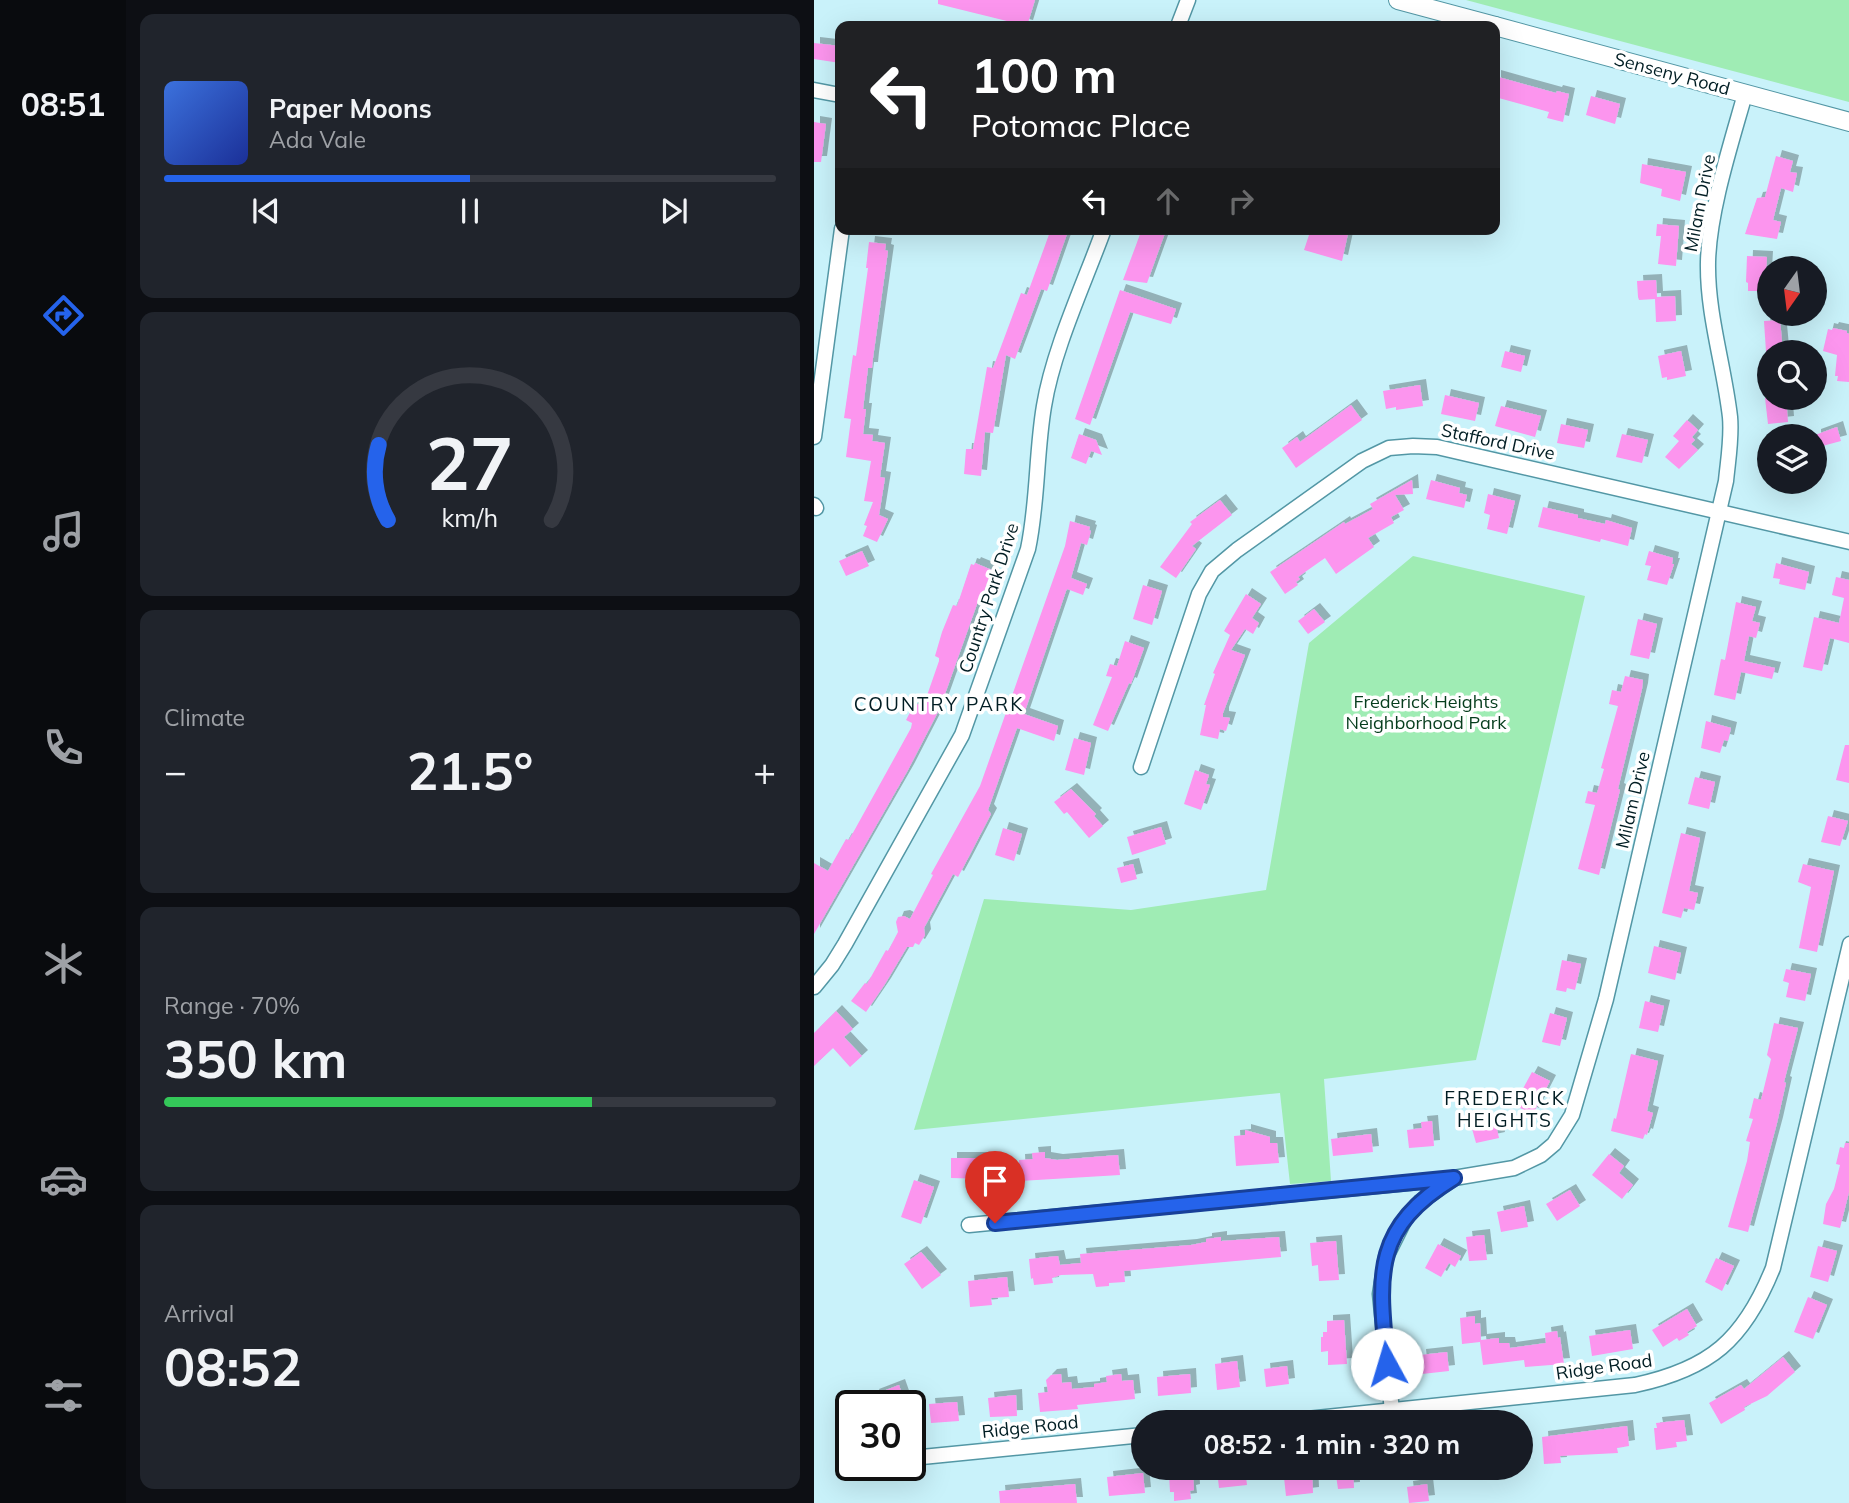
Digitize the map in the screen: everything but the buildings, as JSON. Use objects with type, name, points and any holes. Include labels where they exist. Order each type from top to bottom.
[{"type":"main road","name":"Senseny Road","points":[[1398,0],[1476,21]]},
{"type":"main road","name":"Senseny Road","points":[[1500,27],[1849,122]]},
{"type":"street","points":[[1180,21],[1188,0]]},
{"type":"street","points":[[814,90],[835,94]]},
{"type":"street","name":"Milam Drive","points":[[1392,1410],[1380,1294],[1386,1258],[1405,1219],[1420,1202],[1454,1178],[1514,1168],[1530,1162],[1554,1144],[1572,1115],[1606,999],[1726,481],[1730,420],[1709,293],[1708,261],[1723,174],[1745,94]]},
{"type":"street","points":[[814,437],[841,235]]},
{"type":"street","name":"Country Park Drive","points":[[814,986],[845,944],[968,721],[1028,549],[1033,523],[1042,417],[1052,371],[1102,235]]},
{"type":"street","name":"Stafford Drive","points":[[1141,767],[1199,594],[1212,571],[1342,474],[1389,448],[1437,447],[1849,542]]},
{"type":"street","name":"Ridge Road","points":[[1392,1410],[1635,1385],[1685,1371],[1720,1349],[1752,1312],[1773,1268],[1849,944]]},
{"type":"street","points":[[969,1225],[1454,1178]]},
{"type":"street","name":"Ridge Road","points":[[926,1457],[1131,1436]]},
{"type":"green space","points":[[1466,0],[1849,0],[1849,102]]},
{"type":"green space","name":"Frederick Heights Neighborhood Park","points":[[1413,556],[1585,596],[1476,1060],[1324,1079],[1331,1181],[1290,1184],[1280,1093],[914,1130],[984,899],[1131,910],[1266,890],[1309,643]]},
{"type":"district","name":"COUNTRY PARK","points":[[939,704]]},
{"type":"district","name":"FREDERICK HEIGHTS","points":[[1505,1109]]},
{"type":"route","points":[[995,1223],[1454,1178],[1420,1202],[1405,1219],[1386,1258],[1380,1294],[1387,1364]]}]
